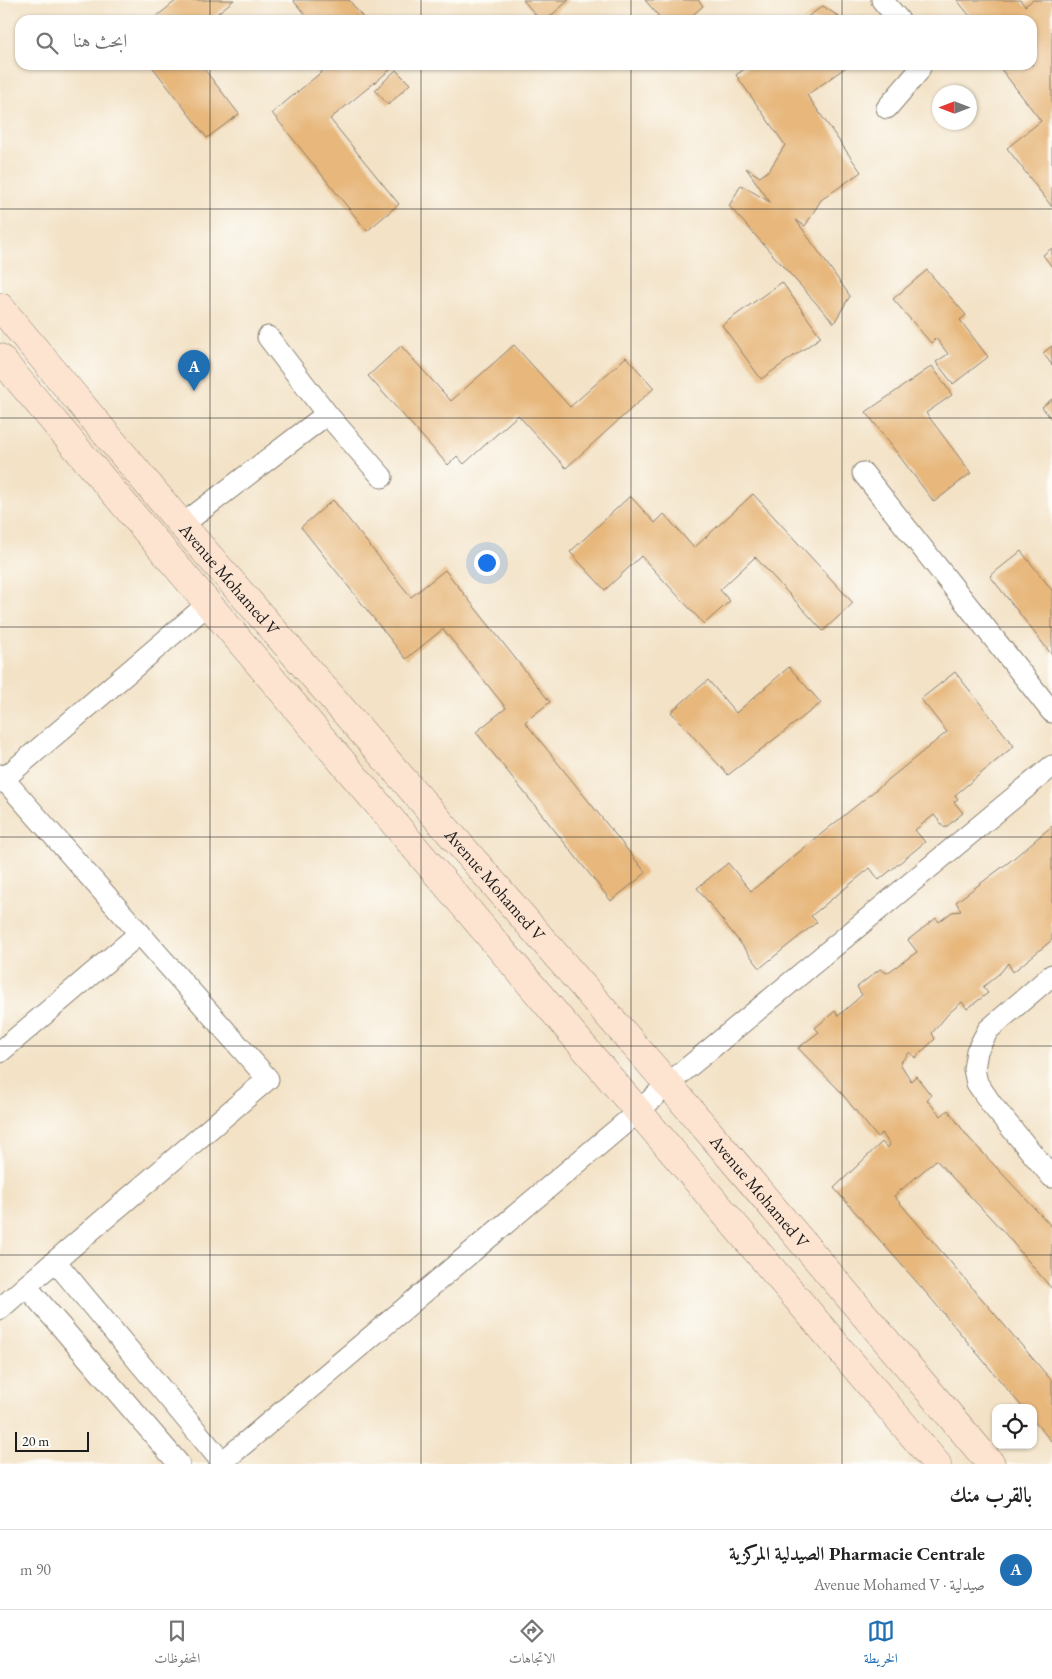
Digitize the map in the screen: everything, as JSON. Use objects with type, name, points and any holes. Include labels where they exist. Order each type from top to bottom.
[{"type":"street","points":[[882,0],[895,15]]},
{"type":"street","points":[[887,108],[919,70]]},
{"type":"street","name":"Avenue Mohamed V","points":[[0,307],[182,524],[668,1084],[991,1464]]},
{"type":"street","points":[[268,337],[327,414],[382,477]]},
{"type":"street","name":"Avenue Mohamed V","points":[[0,358],[937,1464]]},
{"type":"street","points":[[182,524],[327,414]]},
{"type":"street","points":[[863,473],[1052,712]]},
{"type":"street","points":[[0,1309],[268,1079],[1,779],[208,604]]},
{"type":"street","points":[[55,1261],[221,1463],[639,1112],[668,1084],[1052,766]]},
{"type":"street","points":[[0,1052],[140,933]]},
{"type":"street","points":[[1052,975],[988,1030],[977,1051],[974,1070],[977,1083],[992,1105],[1052,1177]]},
{"type":"street","points":[[26,1286],[179,1464]]},
{"type":"building","points":[[177,0],[234,0],[215,15],[158,15]]},
{"type":"building","points":[[293,0],[349,0],[361,15],[305,15]]},
{"type":"building","points":[[523,0],[569,0],[552,15],[536,15]]},
{"type":"building","points":[[645,0],[698,0],[703,6],[693,15],[658,15]]},
{"type":"building","points":[[957,0],[1020,0],[1025,6],[1033,0],[1052,0],[1052,207],[1007,148],[1041,121],[1002,70],[1037,70],[1037,15],[969,15]]},
{"type":"building","points":[[823,6],[836,15],[810,15]]},
{"type":"building","points":[[155,70],[205,70],[239,114],[207,138]]},
{"type":"building","points":[[324,70],[390,70],[330,119],[399,204],[367,231],[272,113]]},
{"type":"building","points":[[396,70],[410,84],[388,105],[375,90]]},
{"type":"building","points":[[743,70],[842,70],[807,95],[861,172],[821,200],[805,226],[796,220],[850,296],[834,323],[729,206],[741,185],[770,202],[746,168],[760,177],[770,169],[785,145],[736,75]]},
{"type":"building","points":[[1052,248],[1052,267],[1043,255]]},
{"type":"building","points":[[927,270],[966,315],[960,320],[988,357],[953,384],[936,362],[948,354],[936,338],[931,343],[893,299]]},
{"type":"building","points":[[782,282],[821,337],[761,379],[722,325]]},
{"type":"building","points":[[514,345],[570,407],[626,357],[654,388],[566,468],[518,415],[464,464],[457,456],[448,465],[368,376],[401,346],[451,401]]},
{"type":"building","points":[[1052,346],[1052,365],[1043,353]]},
{"type":"building","points":[[932,366],[952,395],[926,413],[971,473],[934,502],[866,412]]},
{"type":"building","points":[[1052,399],[1052,420],[1042,407]]},
{"type":"building","points":[[753,494],[853,603],[823,631],[755,557],[720,590],[730,601],[704,624],[641,556],[605,590],[570,552],[630,496],[655,523],[664,514],[694,548]]},
{"type":"building","points":[[333,500],[411,597],[445,570],[550,702],[525,722],[646,873],[611,901],[476,732],[506,708],[443,629],[406,659],[301,527]]},
{"type":"building","points":[[1021,551],[1052,590],[1052,655],[990,576]]},
{"type":"building","points":[[789,667],[821,703],[728,775],[671,712],[708,680],[736,713]]},
{"type":"building","points":[[955,672],[1014,746],[955,795],[958,799],[954,802],[963,813],[945,828],[934,815],[915,830],[925,842],[879,880],[870,868],[811,916],[817,922],[760,968],[697,888],[728,863],[751,891],[947,732],[921,699]]},
{"type":"building","points":[[1052,826],[1052,940],[1013,972],[1008,963],[1001,972],[983,987],[988,993],[967,1009],[962,1002],[949,1013],[932,1033],[935,1039],[915,1058],[910,1052],[900,1063],[911,1081],[916,1076],[931,1095],[927,1100],[941,1116],[948,1110],[968,1137],[1052,1227],[1052,1289],[1002,1230],[936,1160],[894,1196],[1052,1381],[1052,1442],[1037,1425],[1037,1404],[1020,1404],[929,1296],[834,1188],[882,1142],[887,1148],[890,1145],[882,1133],[877,1137],[838,1089],[798,1048],[819,1032],[815,1028],[835,1011],[838,1016],[862,995],[857,987],[880,969],[887,973],[917,952],[908,940],[936,918],[939,922],[952,912],[961,911],[956,902],[1009,862]]},
{"type":"place","name":"Pharmacie Centrale الصيدلية المركزية","points":[[194,391]]}]
